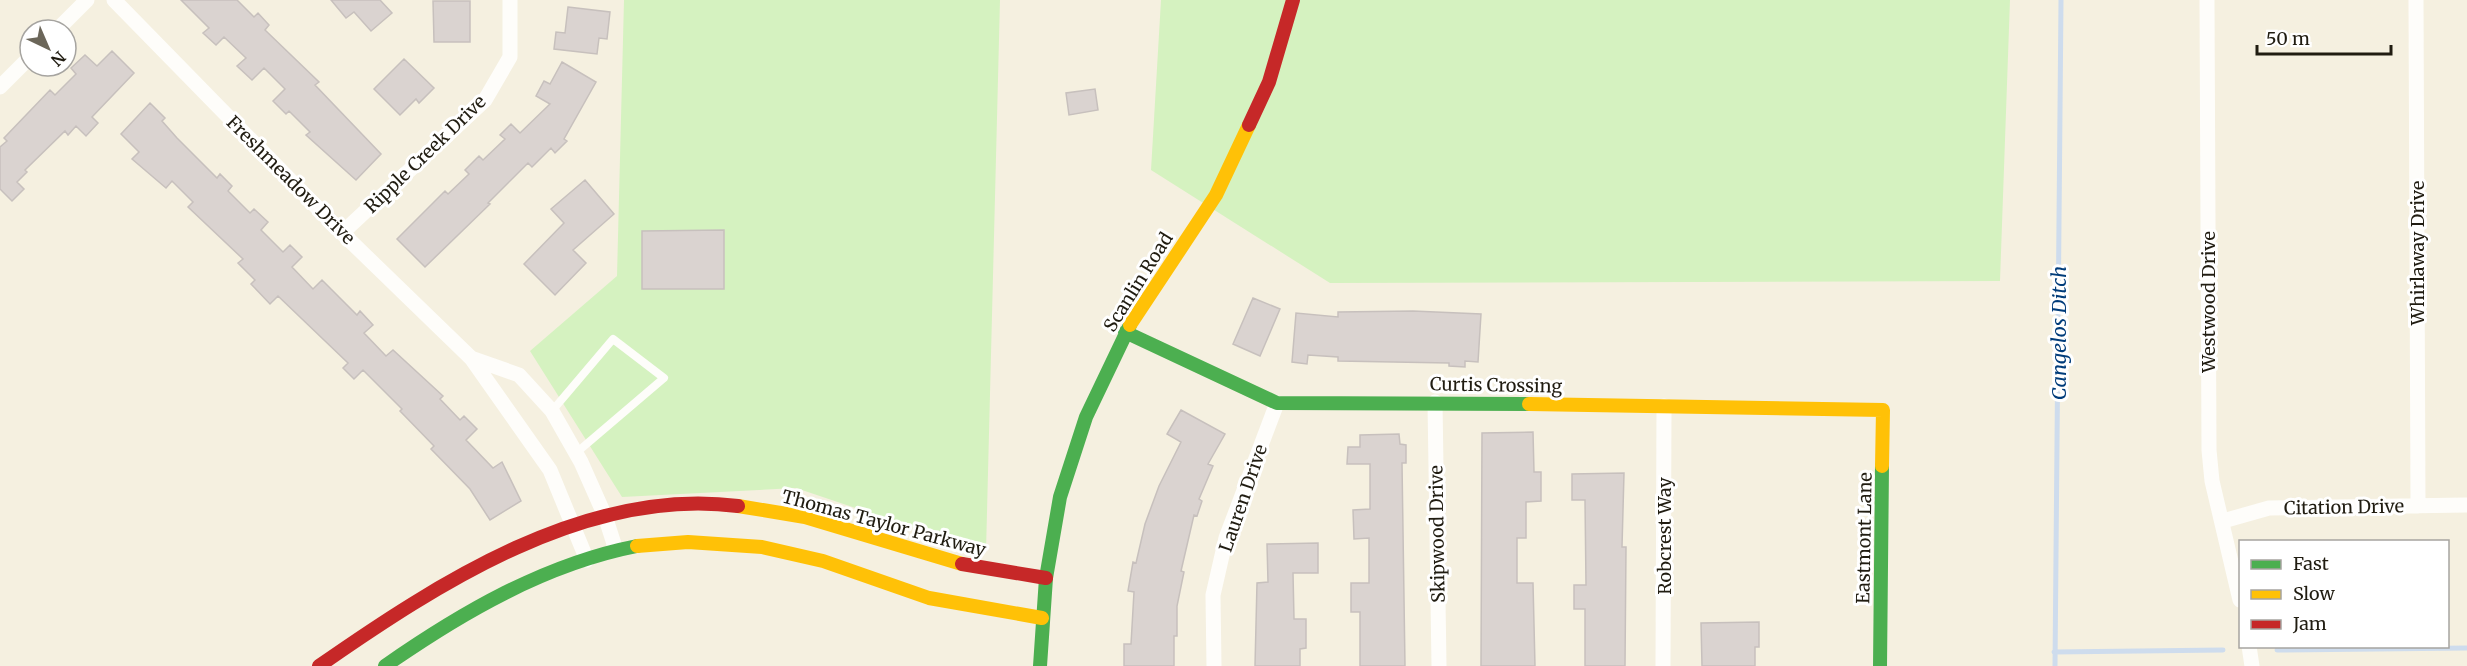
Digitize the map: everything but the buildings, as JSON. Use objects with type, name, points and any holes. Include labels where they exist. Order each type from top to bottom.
[{"type":"street","points":[[69,18],[87,0]]},
{"type":"street","name":"Freshmeadow Drive","points":[[114,0],[342,233],[471,358],[550,470],[587,560]]},
{"type":"street","name":"Ripple Creek Drive","points":[[342,233],[485,100],[510,57],[510,0]]},
{"type":"street","name":"Scanlin Road","points":[[1040,666],[1046,578],[1060,497],[1086,417],[1125,332],[1216,195],[1269,82],[1293,0]]},
{"type":"street","name":"Westwood Drive","points":[[2207,0],[2209,450],[2212,481],[2239,591]]},
{"type":"street","name":"Whirlaway Drive","points":[[2416,0],[2418,506]]},
{"type":"street","points":[[0,87],[18,69]]},
{"type":"street","name":"Curtis Crossing","points":[[1125,332],[1277,403],[1436,402],[1884,410]]},
{"type":"street","name":"Freshmeadow Drive","points":[[471,358],[519,375],[552,411],[605,516],[616,550]]},
{"type":"street","name":"Skipwood Drive","points":[[1436,402],[1438,666]]},
{"type":"street","name":"Lauren Drive","points":[[1214,666],[1213,595],[1226,538],[1277,403]]},
{"type":"street","name":"Robcrest Way","points":[[1663,666],[1664,406]]},
{"type":"street","name":"Eastmont Lane","points":[[1880,666],[1884,410]]},
{"type":"street","name":"Thomas Taylor Parkway","points":[[319,666],[436,589],[486,562],[573,524],[657,506],[731,506],[785,512],[934,558],[984,570],[1046,578]]},
{"type":"street","name":"Citation Drive","points":[[2223,521],[2269,508],[2467,506]]},
{"type":"street","points":[[385,666],[454,623],[506,595],[616,550],[661,544],[716,543],[771,549],[813,558],[914,593],[957,604],[1042,618]]},
{"type":"street","points":[[2249,648],[2252,666]]},
{"type":"lane","points":[[552,411],[613,339],[664,378],[575,453]]},
{"type":"green space","points":[[624,0],[1000,0],[986,552],[796,488],[622,497],[530,351],[617,276]]},
{"type":"green space","points":[[1161,0],[2010,0],[2000,281],[1330,283],[1151,170]]},
{"type":"waterway","name":"Cangelos Ditch","points":[[2055,666],[2061,0]]},
{"type":"waterway","points":[[2277,650],[2467,648]]},
{"type":"waterway","points":[[2054,652],[2223,650]]},
{"type":"traffic: fast","points":[[1040,666],[1046,578],[1060,497],[1086,417],[1130,325]]},
{"type":"traffic: fast","points":[[1125,332],[1277,403],[1529,404]]},
{"type":"traffic: fast","points":[[1880,666],[1882,466]]},
{"type":"traffic: fast","points":[[385,666],[444,627],[505,593],[570,565],[637,546]]},
{"type":"traffic: slow","points":[[1130,325],[1216,195],[1249,125]]},
{"type":"traffic: slow","points":[[1529,404],[1883,410],[1882,466]]},
{"type":"traffic: slow","points":[[738,506],[805,517],[962,564]]},
{"type":"traffic: slow","points":[[637,546],[688,542],[762,547],[823,561],[929,598],[1042,618]]},
{"type":"traffic: jam","points":[[1249,125],[1269,82],[1293,0]]},
{"type":"traffic: jam","points":[[319,666],[413,604],[464,574],[516,548],[570,526],[625,511],[681,504],[738,506]]},
{"type":"traffic: jam","points":[[962,564],[1046,578]]}]
